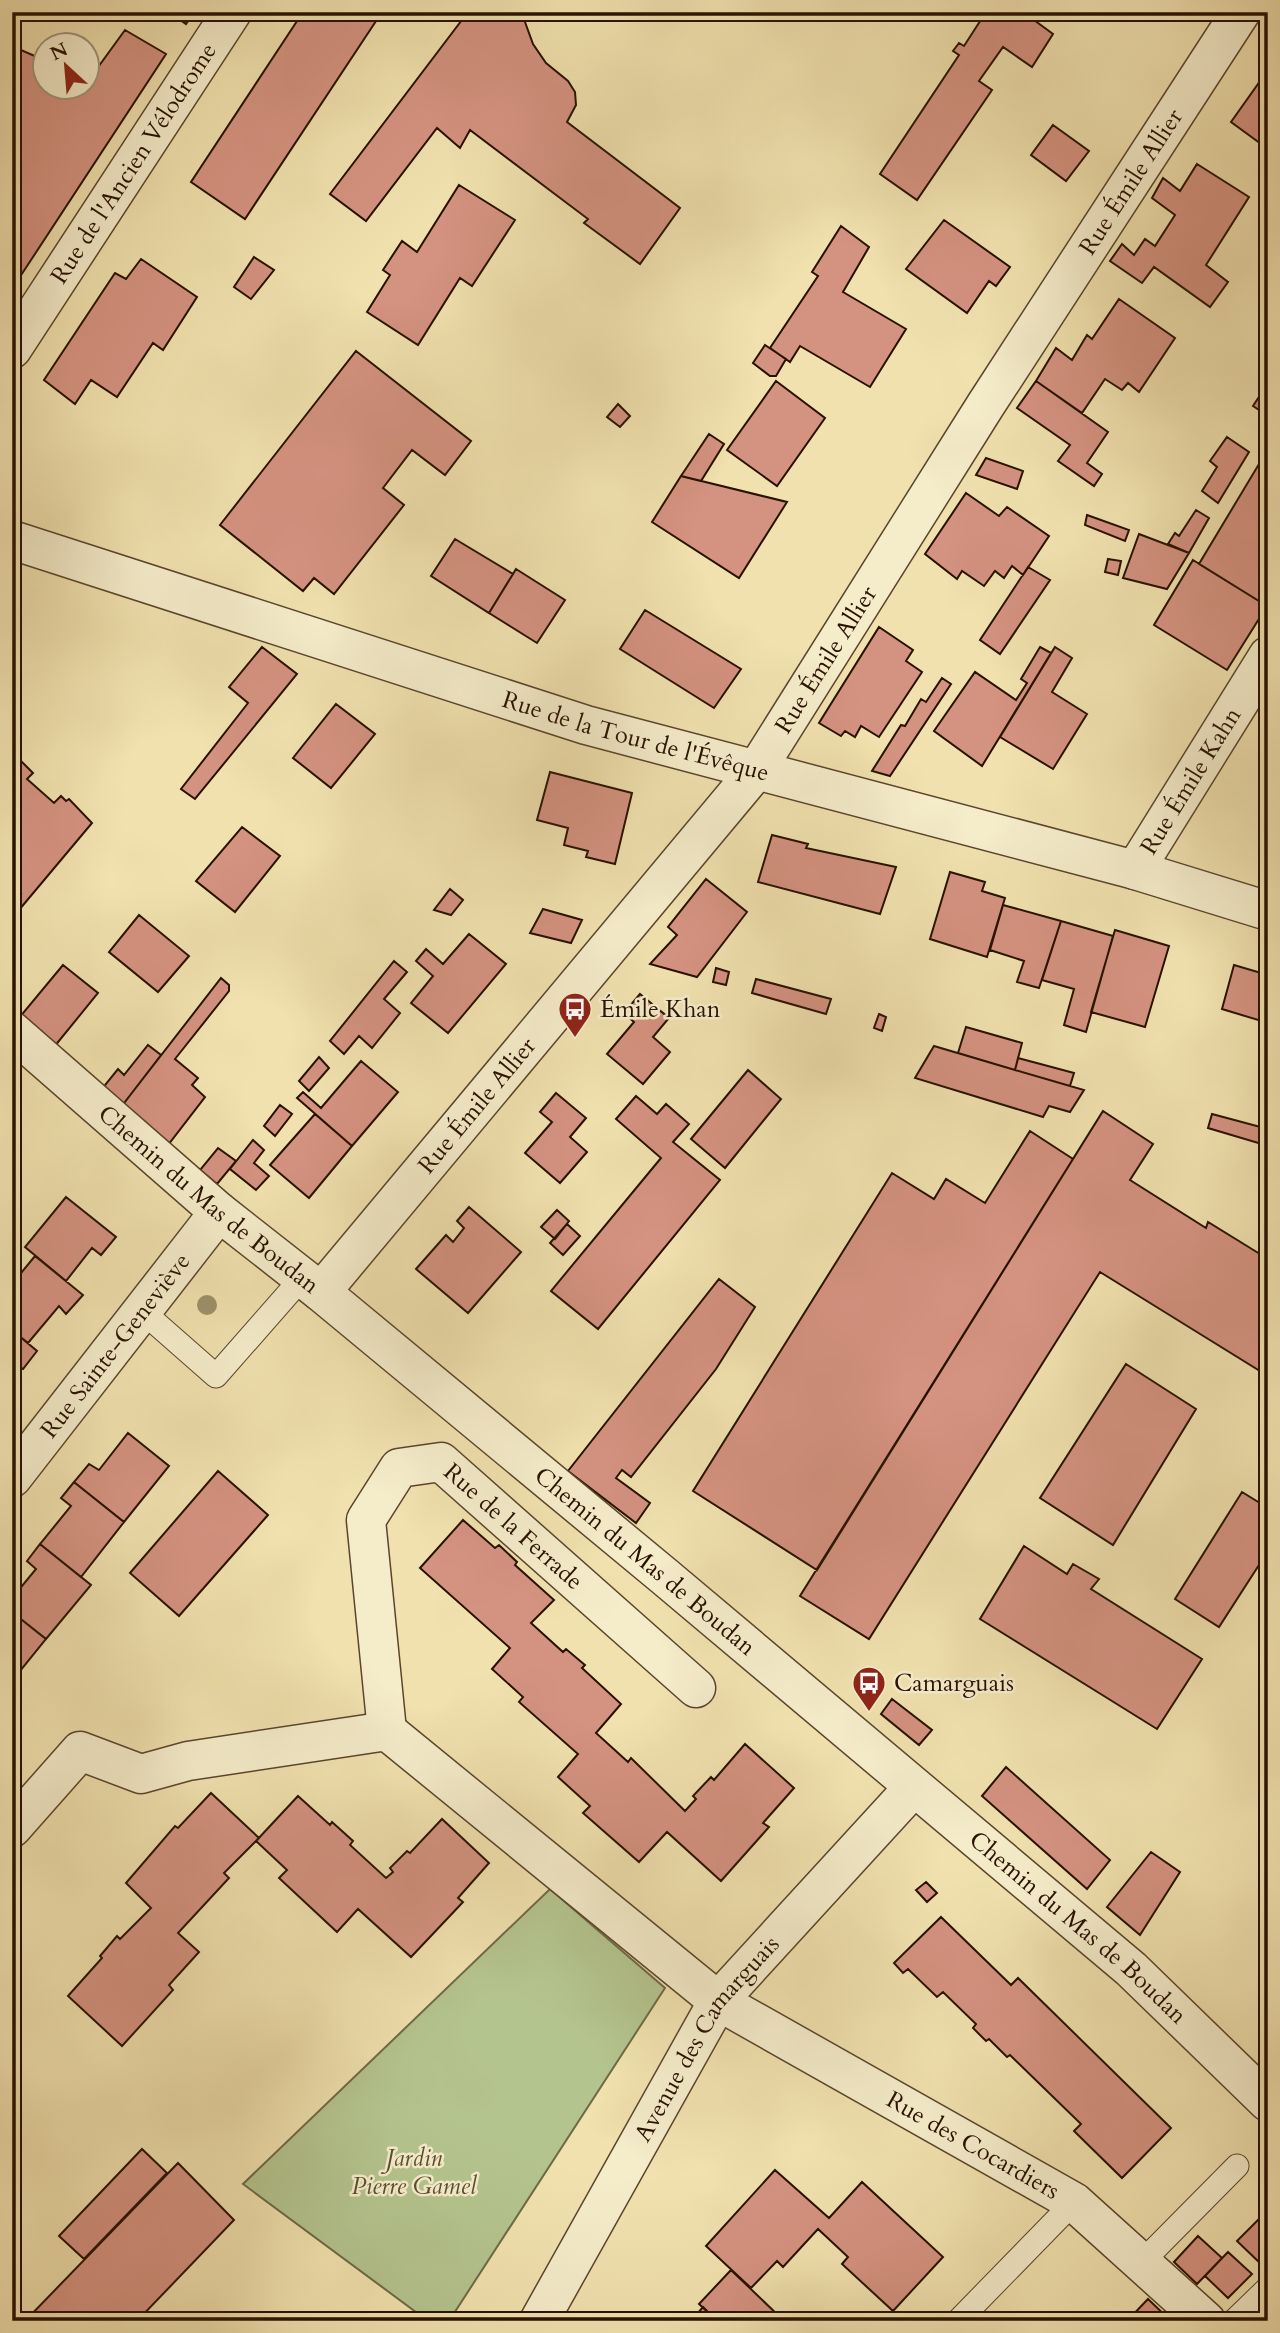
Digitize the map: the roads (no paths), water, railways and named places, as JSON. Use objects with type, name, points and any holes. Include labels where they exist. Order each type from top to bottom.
[{"type":"street","name":"Rue de l'Ancien Vélodrome","points":[[12,349],[232,12]]},
{"type":"street","name":"Rue Émile Allier","points":[[312,1285],[755,772],[985,406],[1241,12]]},
{"type":"street","name":"Rue de la Tour de l'Évêque","points":[[12,540],[586,726],[1135,870],[1268,911]]},
{"type":"street","name":"Rue Émile Kahn","points":[[1135,870],[1268,656]]},
{"type":"street","name":"Chemin du Mas de Boudan","points":[[12,1031],[219,1212],[312,1285],[1131,1969],[1268,2102]]},
{"type":"street","name":"Rue Sainte-Geneviève","points":[[12,1478],[219,1212]]},
{"type":"street","name":"Rue de la Ferrade","points":[[387,1731],[366,1520],[399,1468],[441,1462],[696,1688]]},
{"type":"street","points":[[12,1828],[80,1751],[141,1774],[188,1761],[387,1731],[718,2000]]},
{"type":"street","name":"Avenue des Camarguais","points":[[539,2321],[718,2000],[914,1787]]},
{"type":"street","name":"Rue des Cocardiers","points":[[718,2000],[1074,2202],[1206,2321]]},
{"type":"lane","points":[[142,1311],[216,1376],[312,1285]]},
{"type":"lane","points":[[1142,2262],[1237,2166]]},
{"type":"lane","points":[[958,2321],[1074,2202]]},
{"type":"lane","points":[[1234,2321],[1268,2288]]},
{"type":"place","name":"Émile Khan","points":[[575,1039]]},
{"type":"place","name":"Camarguais","points":[[869,1713]]},
{"type":"park label","name":"Jardin Pierre Gamel","points":[[414,2172]]}]
